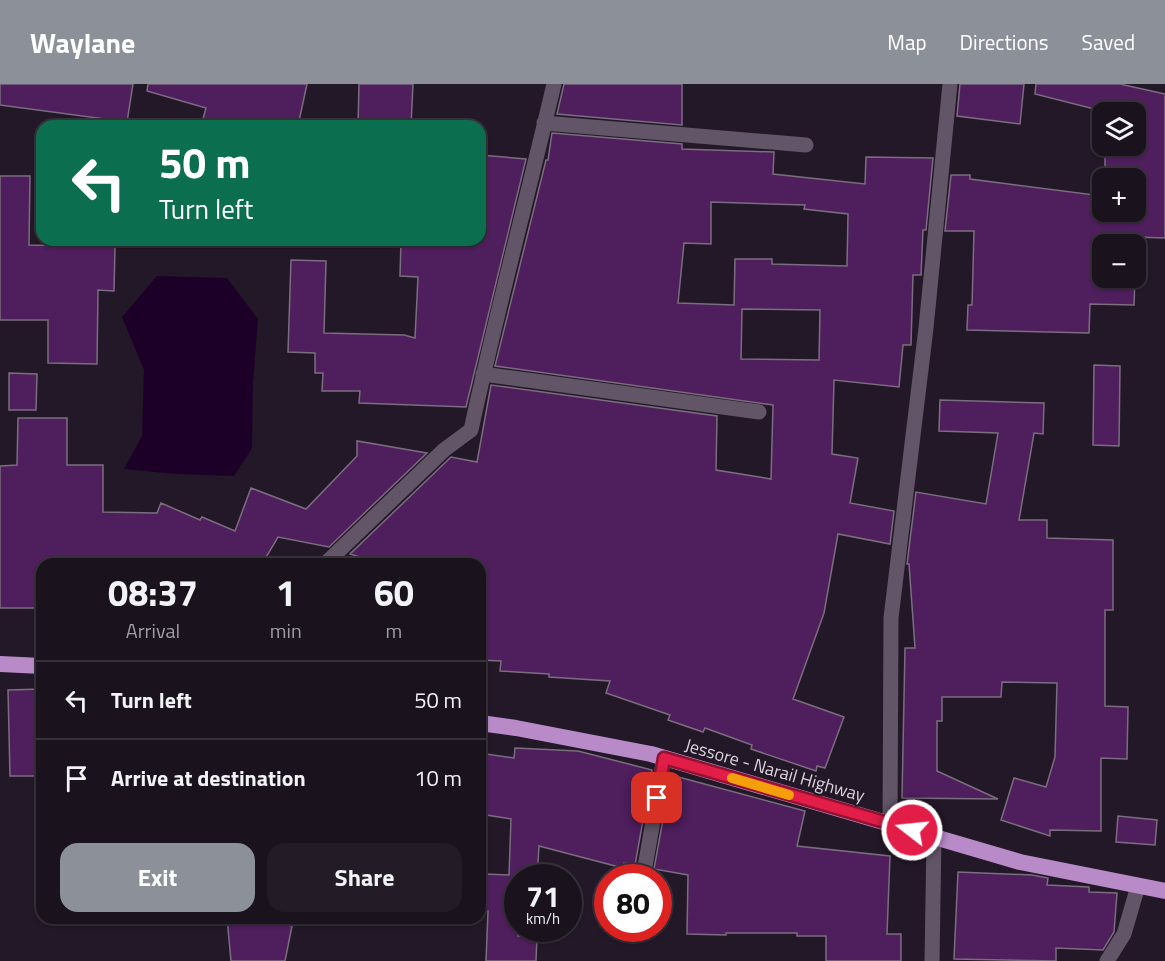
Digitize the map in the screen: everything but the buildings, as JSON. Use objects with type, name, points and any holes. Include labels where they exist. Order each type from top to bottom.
[{"type":"highway","points":[[0,664],[36,666]]},
{"type":"highway","name":"Jessore - Narail Highway","points":[[486,724],[664,758],[1020,862],[1163,891]]},
{"type":"street","points":[[331,558],[444,450],[471,430],[554,84]]},
{"type":"street","points":[[890,824],[891,618],[926,328],[950,84]]},
{"type":"street","points":[[544,123],[806,145]]},
{"type":"street","points":[[483,374],[759,412]]},
{"type":"street","points":[[646,864],[664,758]]},
{"type":"street","points":[[932,961],[934,837]]},
{"type":"street","points":[[1107,961],[1124,934],[1138,886]]},
{"type":"shaded area","points":[[157,276],[227,278],[258,319],[253,382],[252,448],[234,476],[124,469],[142,436],[144,370],[122,317]]},
{"type":"slow traffic","points":[[732,778],[789,795]]},
{"type":"route","points":[[657,798],[664,758],[912,830]]}]
